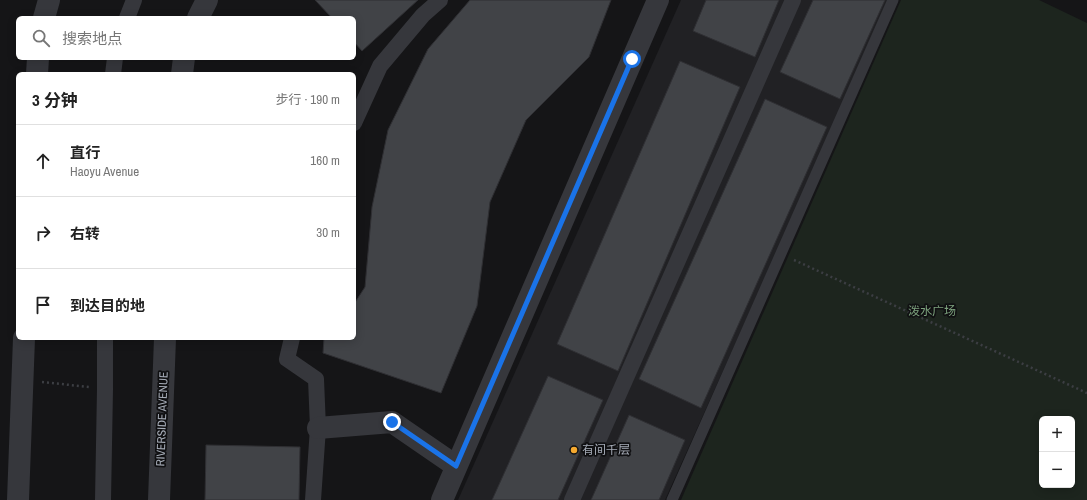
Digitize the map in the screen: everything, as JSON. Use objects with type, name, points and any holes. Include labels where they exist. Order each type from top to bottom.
[{"type":"street","points":[[45,16],[49,0]]},
{"type":"street","points":[[128,16],[134,0]]},
{"type":"street","points":[[199,16],[207,0]]},
{"type":"street","points":[[356,119],[380,66],[423,15],[440,0]]},
{"type":"street","points":[[442,500],[658,0]]},
{"type":"street","points":[[572,500],[793,0]]},
{"type":"street","points":[[37,72],[38,60]]},
{"type":"street","points":[[113,72],[115,60]]},
{"type":"street","points":[[182,72],[184,60]]},
{"type":"street","points":[[18,500],[24,340]]},
{"type":"street","points":[[103,500],[105,340]]},
{"type":"street","name":"RIVERSIDE AVENUE","points":[[159,500],[165,340]]},
{"type":"street","points":[[292,340],[287,358],[316,379],[318,428],[313,500]]},
{"type":"street","points":[[318,428],[392,422],[456,466]]},
{"type":"lane","points":[[672,500],[893,0]]},
{"type":"path","points":[[780,254],[812,267],[1087,393]]},
{"type":"path","points":[[22,380],[105,389]]},
{"type":"shaded area","points":[[681,0],[890,0],[665,500],[458,500]]},
{"type":"green space","name":"泼水广场","points":[[901,0],[1039,0],[1087,23],[1087,500],[681,500]]},
{"type":"building","points":[[315,0],[418,0],[362,51],[356,44],[356,16],[330,16]]},
{"type":"building","points":[[470,0],[611,0],[589,57],[526,120],[490,202],[477,306],[441,393],[323,353],[324,340],[356,340],[356,301],[365,287],[372,207],[388,130],[428,49]]},
{"type":"building","points":[[706,0],[779,0],[755,57],[693,31]]},
{"type":"building","points":[[813,0],[885,0],[840,99],[780,72]]},
{"type":"building","points":[[680,61],[740,87],[618,371],[557,344]]},
{"type":"building","points":[[765,99],[827,127],[701,408],[639,379]]},
{"type":"building","points":[[548,376],[603,400],[558,500],[492,500]]},
{"type":"building","points":[[629,415],[685,440],[659,500],[591,500]]},
{"type":"building","points":[[206,445],[300,447],[299,500],[205,500]]},
{"type":"place","name":"有间千层","points":[[574,450]]},
{"type":"route","points":[[392,422],[456,466],[632,59]]}]
